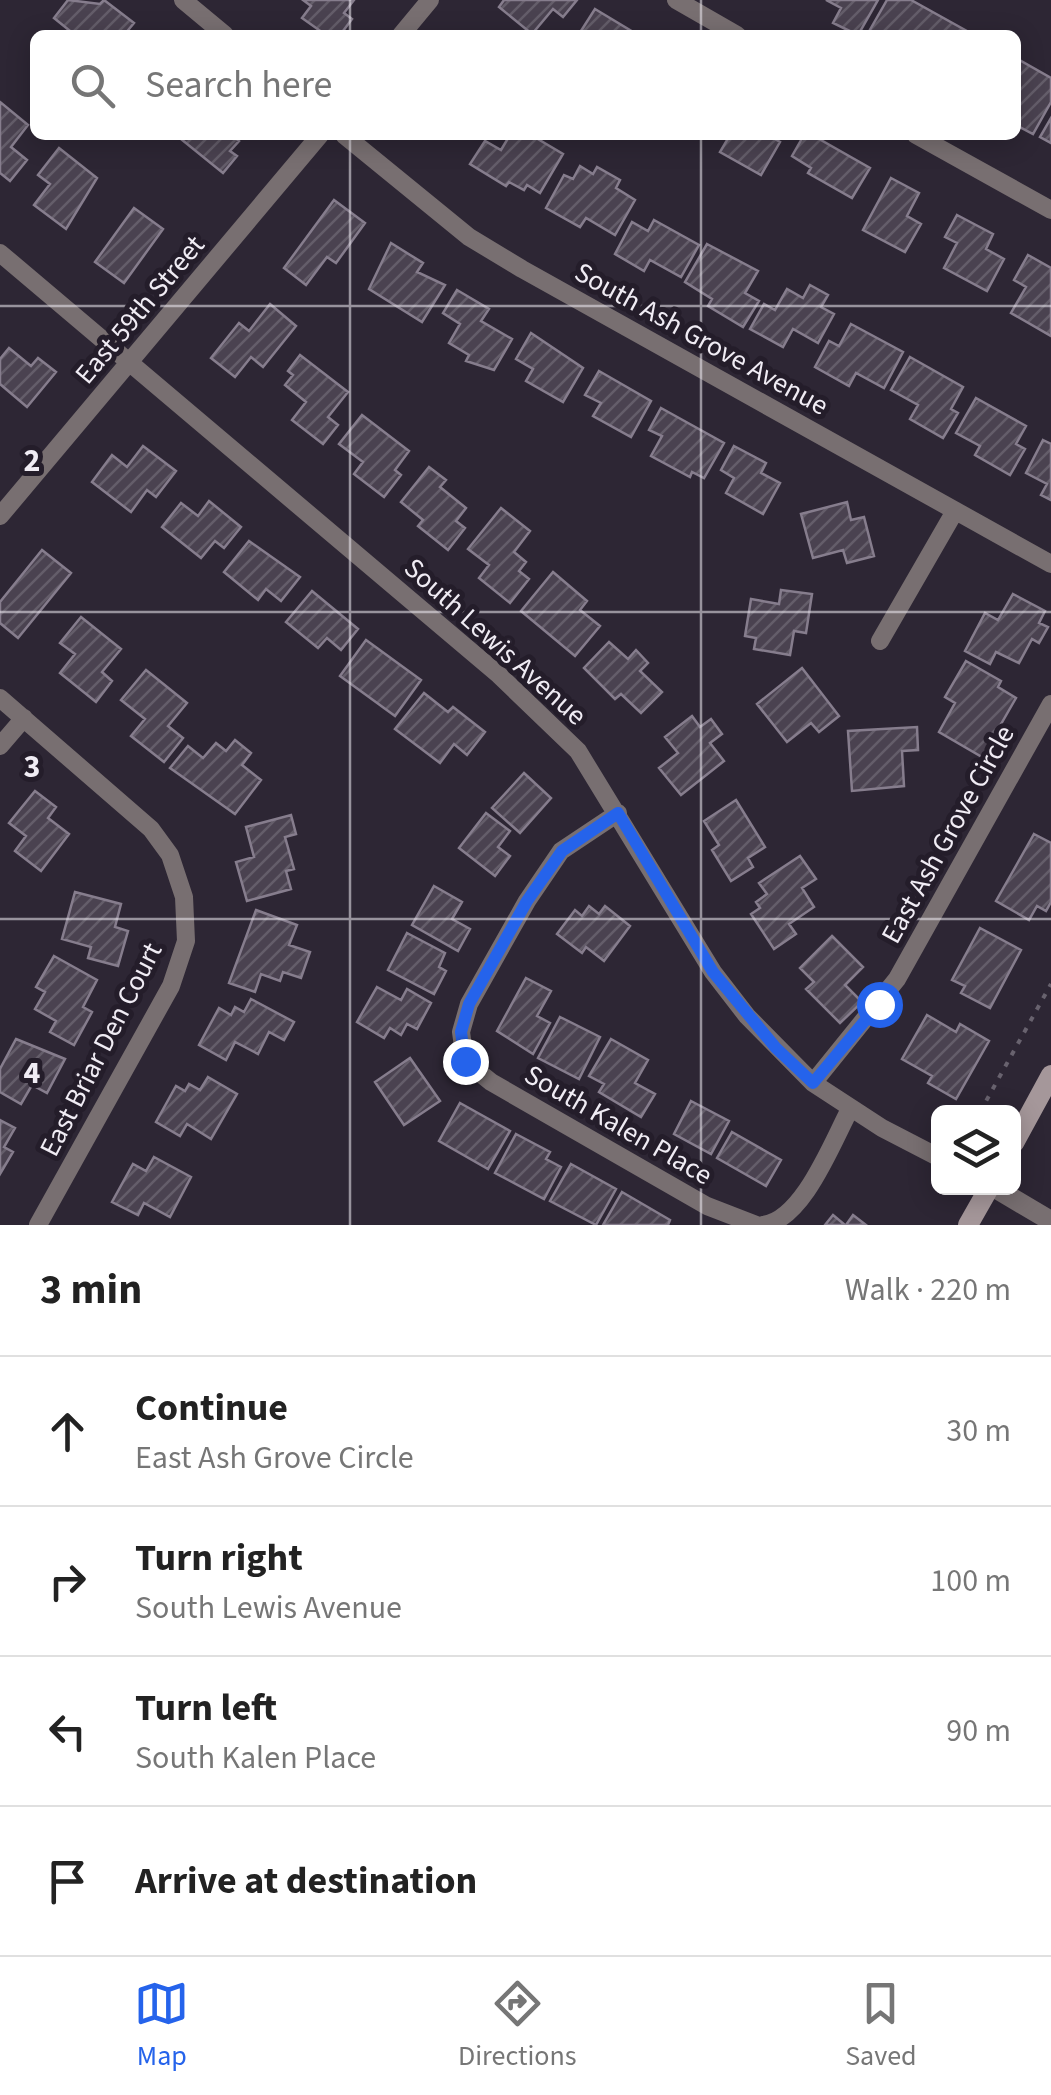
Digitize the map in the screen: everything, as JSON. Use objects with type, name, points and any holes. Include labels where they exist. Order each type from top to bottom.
[{"type":"main road","points":[[1021,1130],[1051,1075]]},
{"type":"main road","points":[[968,1225],[987,1195]]},
{"type":"street","points":[[183,0],[219,30]]},
{"type":"street","points":[[406,30],[430,0]]},
{"type":"street","points":[[676,0],[728,30]]},
{"type":"street","name":"East 59th Street","points":[[0,516],[316,140]]},
{"type":"street","name":"South Ash Grove Avenue","points":[[350,140],[469,236],[509,261],[1051,564]]},
{"type":"street","points":[[925,140],[1051,210]]},
{"type":"street","name":"South Lewis Avenue","points":[[0,254],[499,675],[578,750],[713,972],[776,1048],[813,1083],[850,1109],[931,1154]]},
{"type":"street","points":[[880,641],[955,511]]},
{"type":"street","name":"East Briar Den Court","points":[[0,698],[152,829],[170,855],[184,898],[186,941],[170,986],[38,1225]]},
{"type":"street","name":"East Ash Grove Circle","points":[[813,1083],[897,978],[1051,704]]},
{"type":"street","points":[[0,746],[24,718]]},
{"type":"street","name":"South Kalen Place","points":[[618,813],[562,851],[527,901],[469,1004],[461,1032],[465,1061],[492,1082],[707,1206],[759,1225],[778,1223],[794,1210],[850,1109]]},
{"type":"street","points":[[1005,1195],[1051,1221]]},
{"type":"path","points":[[984,1105],[1051,984]]},
{"type":"building","points":[[68,0],[100,4],[104,0],[134,23],[128,30],[69,30],[54,18]]},
{"type":"building","points":[[303,0],[354,0],[344,13],[352,19],[344,30],[319,30],[302,18],[311,6]]},
{"type":"building","points":[[504,0],[577,0],[563,17],[553,9],[535,30],[527,30],[499,7]]},
{"type":"building","points":[[826,0],[878,0],[861,30],[848,30],[833,23],[841,8]]},
{"type":"building","points":[[887,0],[911,0],[965,30],[870,30]]},
{"type":"building","points":[[595,9],[630,30],[582,30]]},
{"type":"building","points":[[1021,61],[1051,78],[1051,102],[1033,134],[1021,128]]},
{"type":"building","points":[[0,102],[28,125],[11,147],[27,160],[10,181],[0,173]]},
{"type":"building","points":[[1051,118],[1051,143],[1040,137]]},
{"type":"building","points":[[182,140],[238,140],[230,151],[237,156],[223,173]]},
{"type":"building","points":[[507,140],[539,140],[563,154],[540,193],[527,185],[524,190],[509,182],[506,186],[470,164],[485,141],[501,150]]},
{"type":"building","points":[[727,140],[780,142],[761,175],[720,152]]},
{"type":"building","points":[[801,140],[821,140],[870,168],[852,198],[808,173],[811,168],[792,156]]},
{"type":"building","points":[[59,148],[97,178],[66,229],[34,205],[50,184],[38,175]]},
{"type":"building","points":[[580,166],[593,174],[597,167],[620,180],[616,188],[635,200],[615,235],[586,218],[580,227],[546,208],[564,175],[573,179]]},
{"type":"building","points":[[891,178],[919,193],[907,216],[921,224],[905,252],[863,230]]},
{"type":"building","points":[[334,200],[365,223],[336,263],[327,257],[306,285],[284,268]]},
{"type":"building","points":[[134,208],[163,229],[124,283],[95,262]]},
{"type":"building","points":[[957,215],[993,234],[986,249],[1004,259],[987,291],[944,268],[957,243],[945,237]]},
{"type":"building","points":[[654,220],[699,245],[681,277],[650,260],[644,271],[615,254],[632,222],[648,231]]},
{"type":"building","points":[[391,243],[423,263],[417,272],[445,285],[422,322],[369,289]]},
{"type":"building","points":[[707,244],[758,271],[745,293],[759,301],[743,327],[708,306],[712,299],[685,282]]},
{"type":"building","points":[[1028,255],[1051,268],[1051,336],[1011,313],[1026,287],[1014,280]]},
{"type":"building","points":[[810,285],[828,295],[821,307],[834,314],[818,343],[793,329],[783,347],[750,329],[764,304],[775,310],[787,289],[803,298]]},
{"type":"building","points":[[457,290],[489,309],[481,321],[512,339],[494,370],[466,361],[469,355],[449,343],[460,324],[443,313]]},
{"type":"building","points":[[270,304],[296,326],[263,367],[251,357],[235,377],[211,358],[239,323],[249,331]]},
{"type":"building","points":[[851,324],[903,352],[884,388],[856,373],[849,386],[815,367],[829,341],[839,346]]},
{"type":"building","points":[[531,333],[583,368],[563,402],[526,381],[533,369],[516,359]]},
{"type":"building","points":[[9,348],[31,366],[38,358],[56,372],[27,407],[0,384],[0,359]]},
{"type":"building","points":[[300,355],[348,392],[328,417],[338,425],[323,444],[292,420],[306,402],[285,385],[293,375],[288,371]]},
{"type":"building","points":[[910,357],[963,387],[951,409],[958,413],[943,438],[910,419],[918,405],[891,390]]},
{"type":"building","points":[[599,371],[651,401],[631,437],[593,416],[601,403],[585,395]]},
{"type":"building","points":[[976,398],[1026,426],[1016,444],[1025,449],[1010,475],[975,455],[980,446],[956,433]]},
{"type":"building","points":[[661,408],[724,443],[704,478],[692,472],[690,477],[651,456],[662,436],[649,430]]},
{"type":"building","points":[[362,415],[409,451],[395,470],[401,475],[384,497],[354,474],[363,462],[339,444]]},
{"type":"building","points":[[1043,440],[1051,444],[1051,500],[1041,495],[1047,484],[1026,473]]},
{"type":"building","points":[[143,446],[176,471],[156,497],[147,490],[131,512],[92,482],[112,455],[127,467]]},
{"type":"building","points":[[734,446],[766,463],[761,473],[780,483],[763,514],[726,493],[734,478],[721,470]]},
{"type":"building","points":[[429,467],[446,480],[440,487],[466,508],[456,521],[465,528],[448,550],[418,526],[423,520],[401,502]]},
{"type":"building","points":[[209,501],[241,527],[224,548],[215,541],[201,558],[162,527],[181,503],[198,516]]},
{"type":"building","points":[[847,502],[851,520],[864,517],[874,556],[847,563],[843,550],[813,558],[801,514]]},
{"type":"building","points":[[501,508],[530,531],[514,552],[526,562],[519,571],[529,579],[510,603],[479,578],[489,565],[468,549]]},
{"type":"building","points":[[249,541],[300,577],[281,601],[266,589],[258,600],[224,572]]},
{"type":"building","points":[[42,550],[71,573],[18,638],[0,623],[0,602]]},
{"type":"building","points":[[553,572],[587,601],[580,610],[600,626],[575,656],[521,611]]},
{"type":"building","points":[[781,590],[812,594],[806,633],[794,631],[790,655],[754,649],[756,638],[745,636],[751,599],[779,604]]},
{"type":"building","points":[[312,591],[358,629],[341,650],[327,638],[318,648],[286,622]]},
{"type":"building","points":[[1013,594],[1045,611],[1039,623],[1048,627],[1039,643],[1032,639],[1019,663],[996,652],[990,664],[965,651],[985,613],[998,620]]},
{"type":"building","points":[[81,617],[121,649],[102,672],[112,681],[96,702],[60,673],[75,654],[60,643]]},
{"type":"building","points":[[366,640],[421,680],[395,716],[340,676]]},
{"type":"building","points":[[609,642],[628,659],[636,650],[648,663],[640,671],[662,692],[641,713],[621,694],[615,699],[584,668]]},
{"type":"building","points":[[966,661],[1001,681],[998,687],[1016,698],[982,757],[939,732],[955,703],[945,697]]},
{"type":"building","points":[[802,668],[839,716],[819,732],[811,723],[787,742],[757,704]]},
{"type":"building","points":[[146,670],[187,703],[168,726],[183,738],[164,762],[131,736],[145,719],[121,700]]},
{"type":"building","points":[[424,693],[448,712],[453,707],[485,732],[467,755],[454,744],[440,763],[395,729]]},
{"type":"building","points":[[692,716],[700,727],[711,719],[722,734],[710,743],[724,761],[681,795],[659,768],[678,753],[665,737]]},
{"type":"building","points":[[917,727],[918,750],[902,751],[904,786],[852,791],[848,731]]},
{"type":"building","points":[[235,740],[251,753],[242,765],[261,780],[235,814],[170,768],[188,746],[203,758],[216,743],[226,751]]},
{"type":"building","points":[[524,773],[551,798],[520,833],[492,808]]},
{"type":"building","points":[[35,791],[56,807],[48,818],[69,834],[41,871],[15,851],[26,836],[9,823]]},
{"type":"building","points":[[736,800],[765,847],[748,858],[753,867],[731,881],[712,850],[719,845],[704,821]]},
{"type":"building","points":[[486,813],[510,831],[498,847],[510,856],[495,876],[459,848]]},
{"type":"building","points":[[291,815],[296,834],[285,837],[294,869],[286,871],[291,889],[247,901],[236,862],[254,857],[246,827]]},
{"type":"building","points":[[1034,834],[1051,843],[1051,902],[1046,911],[1037,906],[1029,920],[996,901]]},
{"type":"building","points":[[800,856],[816,879],[802,888],[814,907],[789,924],[796,934],[774,949],[751,914],[760,908],[756,902],[767,894],[759,883]]},
{"type":"building","points":[[434,886],[462,902],[452,919],[470,929],[458,951],[412,925]]},
{"type":"building","points":[[75,892],[121,904],[115,927],[128,931],[118,966],[88,958],[91,947],[62,939]]},
{"type":"building","points":[[589,906],[599,914],[605,906],[630,926],[604,961],[586,947],[582,953],[557,934],[575,910],[582,916]]},
{"type":"building","points":[[256,910],[297,925],[289,945],[310,952],[301,978],[283,972],[280,981],[261,974],[255,992],[229,983]]},
{"type":"building","points":[[980,928],[1021,950],[990,1008],[961,993],[965,986],[952,980]]},
{"type":"building","points":[[407,933],[445,953],[439,967],[446,971],[434,994],[388,970]]},
{"type":"building","points":[[832,936],[863,967],[845,985],[862,1002],[840,1023],[806,989],[814,982],[800,968]]},
{"type":"building","points":[[54,956],[97,980],[83,1007],[92,1012],[74,1045],[50,1032],[56,1021],[35,1009],[45,992],[36,987]]},
{"type":"building","points":[[526,978],[551,991],[537,1016],[550,1023],[533,1054],[497,1031]]},
{"type":"building","points":[[377,987],[401,1000],[407,989],[431,1003],[417,1029],[407,1024],[401,1035],[390,1028],[384,1038],[357,1022]]},
{"type":"building","points":[[251,999],[294,1022],[284,1040],[269,1032],[258,1054],[235,1042],[226,1060],[199,1045],[219,1008],[231,1015],[235,1007],[244,1012]]},
{"type":"building","points":[[927,1015],[956,1032],[960,1024],[989,1041],[956,1099],[928,1083],[932,1076],[902,1059]]},
{"type":"building","points":[[560,1017],[600,1037],[579,1079],[538,1058]]},
{"type":"building","points":[[16,1039],[65,1059],[47,1093],[32,1085],[21,1104],[0,1092],[0,1069]]},
{"type":"building","points":[[611,1039],[648,1060],[635,1083],[655,1094],[641,1117],[599,1092],[604,1084],[589,1076]]},
{"type":"building","points":[[410,1058],[440,1101],[404,1125],[375,1082]]},
{"type":"building","points":[[208,1077],[237,1094],[211,1139],[187,1124],[180,1136],[156,1122],[176,1086],[185,1091],[189,1084],[200,1090]]},
{"type":"building","points":[[691,1101],[729,1121],[711,1154],[674,1134]]},
{"type":"building","points":[[460,1103],[510,1131],[488,1169],[439,1141]]},
{"type":"building","points":[[0,1120],[15,1128],[4,1147],[13,1152],[0,1174]]},
{"type":"building","points":[[732,1132],[781,1160],[766,1186],[717,1158]]},
{"type":"building","points":[[516,1134],[550,1152],[546,1159],[561,1167],[544,1199],[495,1173]]},
{"type":"building","points":[[154,1157],[191,1177],[170,1217],[144,1203],[138,1215],[112,1202],[133,1164],[146,1171]]},
{"type":"building","points":[[571,1164],[616,1189],[596,1225],[550,1201]]},
{"type":"building","points":[[622,1192],[670,1220],[668,1225],[603,1225]]},
{"type":"building","points":[[833,1215],[845,1225],[825,1225]]},
{"type":"building","points":[[853,1215],[866,1225],[846,1225]]},
{"type":"route","points":[[465,1061],[461,1032],[469,1004],[527,901],[562,851],[618,813],[713,972],[747,1016],[813,1083],[879,1004]]}]
